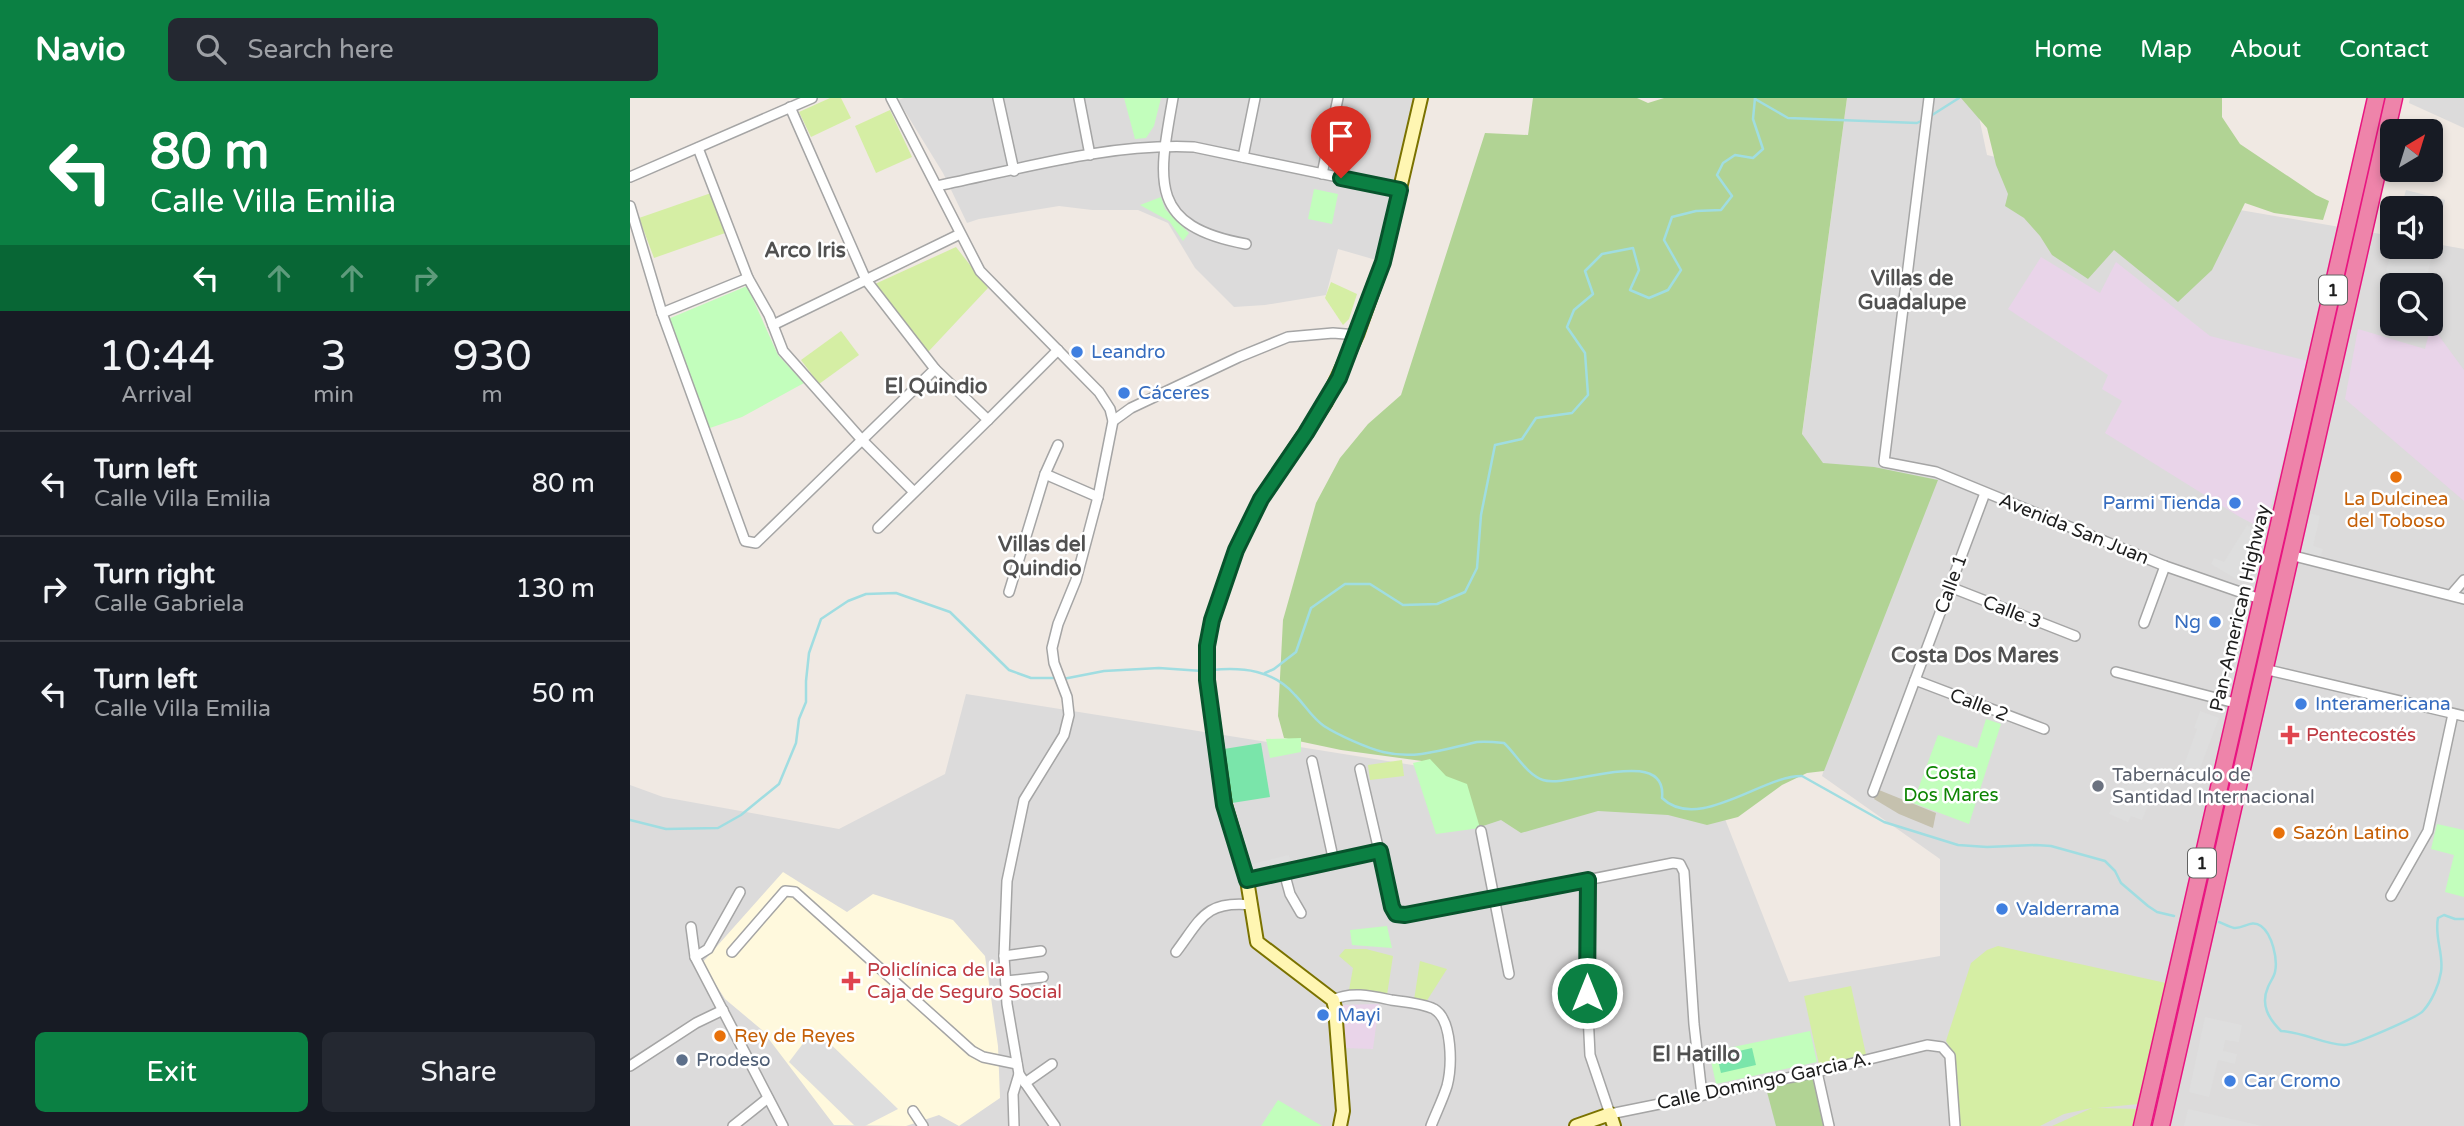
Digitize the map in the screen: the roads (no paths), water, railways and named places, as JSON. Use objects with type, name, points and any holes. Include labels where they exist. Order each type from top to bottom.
[{"type":"highway","name":"Pan-American Highway","points":[[2142,1126],[2376,98]]},
{"type":"highway","name":"Pan-American Highway","points":[[2161,1126],[2394,98]]},
{"type":"highway","points":[[2228,754],[2241,728],[2253,680],[2264,669],[2258,655],[2261,607]]},
{"type":"street","points":[[630,177],[811,98]]},
{"type":"street","points":[[891,98],[980,271],[1099,393],[1110,409],[1112,421],[1098,497],[1076,580],[1058,624],[1052,648],[1067,697],[1069,715],[1064,735],[1024,800],[1007,881],[1004,956],[1018,1069],[1055,1126]]},
{"type":"street","points":[[998,98],[1014,171]]},
{"type":"street","points":[[1079,98],[1090,155]]},
{"type":"street","points":[[1173,98],[1163,165],[1169,205],[1192,228],[1217,239],[1246,244]]},
{"type":"street","points":[[1243,157],[1255,98]]},
{"type":"street","points":[[1322,174],[1338,98]]},
{"type":"street","points":[[1340,1126],[1343,1111],[1335,1008],[1332,1000],[1257,942],[1247,880],[1224,805],[1207,680],[1207,646],[1212,620],[1236,550],[1261,499],[1333,389],[1357,335],[1383,262],[1421,98]]},
{"type":"street","name":"Avenida San Juan","points":[[1929,98],[1884,461],[1936,472],[2261,607]]},
{"type":"street","points":[[790,107],[866,280],[935,369],[988,420]]},
{"type":"street","points":[[937,186],[1142,147],[1194,147],[1400,190]]},
{"type":"street","points":[[698,148],[748,278],[773,326],[782,352],[862,440],[913,491]]},
{"type":"street","points":[[630,206],[662,313],[745,541],[756,543],[935,369]]},
{"type":"street","points":[[773,326],[960,234]]},
{"type":"street","points":[[662,313],[748,278]]},
{"type":"street","points":[[1112,421],[1131,408],[1288,337],[1333,333],[1357,335]]},
{"type":"street","points":[[878,528],[1058,350]]},
{"type":"street","points":[[1009,592],[1045,474],[1058,445]]},
{"type":"street","points":[[1045,474],[1098,497]]},
{"type":"street","name":"Calle 1","points":[[1873,792],[1985,493]]},
{"type":"street","points":[[2290,555],[2464,599]]},
{"type":"street","points":[[2144,623],[2165,566]]},
{"type":"street","points":[[2451,596],[2464,580]]},
{"type":"street","name":"Calle 3","points":[[1950,587],[2075,636]]},
{"type":"street","points":[[2264,669],[2464,716]]},
{"type":"street","points":[[2116,671],[2239,704]]},
{"type":"street","name":"Calle 2","points":[[1915,680],[2044,729]]},
{"type":"street","points":[[2391,896],[2428,831],[2453,714]]},
{"type":"street","points":[[1312,761],[1334,862]]},
{"type":"street","points":[[1360,769],[1392,907],[1396,914],[1405,915],[1673,863],[1680,864],[1684,872],[1690,983],[1702,1095]]},
{"type":"street","points":[[1481,831],[1509,974]]},
{"type":"street","points":[[1247,880],[1380,851]]},
{"type":"street","points":[[1284,872],[1290,894],[1301,913]]},
{"type":"street","points":[[1588,880],[1587,993],[1590,1055],[1612,1120]]},
{"type":"street","points":[[732,952],[785,891],[795,892],[972,1051],[1018,1069]]},
{"type":"street","points":[[695,957],[708,948],[740,892]]},
{"type":"street","points":[[1176,952],[1208,911],[1233,903],[1252,905]]},
{"type":"street","points":[[691,928],[695,957],[783,1126]]},
{"type":"street","points":[[1004,956],[1041,951]]},
{"type":"street","points":[[1006,981],[1043,977]]},
{"type":"street","points":[[1332,1000],[1341,996],[1369,996],[1422,1006],[1435,1010],[1445,1022],[1450,1044],[1447,1084],[1431,1126]]},
{"type":"street","points":[[630,1066],[696,1023],[723,1010]]},
{"type":"street","name":"Calle Domingo Garcia A.","points":[[1576,1126],[1612,1120],[1702,1095],[1817,1072],[1927,1045],[1942,1047],[1950,1056],[1955,1126]]},
{"type":"street","points":[[1025,1083],[1052,1064]]},
{"type":"street","points":[[1014,1126],[1013,1094],[1018,1069]]},
{"type":"street","points":[[1817,1072],[1829,1126]]},
{"type":"street","points":[[733,1126],[768,1098]]},
{"type":"street","points":[[913,1111],[923,1126]]},
{"type":"waterway","points":[[1265,673],[1296,652],[1311,608],[1345,584],[1370,584],[1403,605],[1437,604],[1465,592],[1477,568],[1481,515],[1495,445],[1522,439],[1536,418],[1572,413],[1588,395],[1585,353],[1567,327],[1574,310],[1593,294],[1585,271],[1602,254],[1633,248],[1639,270],[1630,290],[1649,298],[1668,290],[1681,270],[1664,240],[1672,217],[1696,211],[1721,210],[1732,196],[1717,175],[1723,163],[1735,155],[1753,158],[1763,149],[1753,119],[1755,98]]},
{"type":"waterway","points":[[1929,117],[1959,98]]},
{"type":"waterway","points":[[1755,99],[1788,118],[1917,123],[1923,120]]},
{"type":"waterway","points":[[630,820],[666,829],[718,828],[741,815],[779,784],[796,743],[799,719],[806,702],[809,653],[821,619],[848,601],[866,594],[896,593],[950,612],[1009,670],[1031,678],[1056,678]]},
{"type":"waterway","points":[[1063,679],[1104,671],[1159,668],[1202,671]]},
{"type":"waterway","points":[[1212,670],[1235,669],[1267,675],[1286,687],[1324,726],[1376,750],[1407,755],[1477,742],[1504,743],[1527,769],[1543,780],[1556,781],[1614,772],[1634,771],[1649,774],[1660,782],[1662,798],[1677,807],[1694,809],[1712,806],[1786,778],[1802,776],[1884,822],[1958,845],[2051,846],[2105,861],[2115,871],[2121,883],[2148,906],[2157,912],[2174,916]]},
{"type":"waterway","points":[[2219,922],[2234,928],[2257,924],[2268,935],[2276,967],[2266,994],[2265,1006],[2281,1031],[2344,1045],[2385,1031],[2423,1011],[2435,993],[2441,972],[2438,918],[2444,915],[2464,919]]},
{"type":"place","name":"Leandro","points":[[1077,352]]},
{"type":"place","name":"Cáceres","points":[[1124,393]]},
{"type":"place","name":"La Dulcinea del Toboso","points":[[2396,477]]},
{"type":"place","name":"Parmi Tienda","points":[[2235,503]]},
{"type":"place","name":"Ng","points":[[2215,622]]},
{"type":"place","name":"Interamericana","points":[[2301,704]]},
{"type":"place","name":"Pentecostés","points":[[2290,735]]},
{"type":"place","name":"Tabernáculo de Santidad Internacional","points":[[2098,786]]},
{"type":"place","name":"Sazón Latino","points":[[2279,833]]},
{"type":"place","name":"Valderrama","points":[[2002,909]]},
{"type":"place","name":"Policlínica de la Caja de Seguro Social","points":[[851,981]]},
{"type":"place","name":"Mayi","points":[[1323,1015]]},
{"type":"place","name":"Rey de Reyes","points":[[720,1036]]},
{"type":"place","name":"Prodeso","points":[[682,1060]]},
{"type":"place","name":"Car Cromo","points":[[2230,1081]]},
{"type":"district","name":"Arco Iris","points":[[805,250]]},
{"type":"district","name":"Villas de Guadalupe","points":[[1912,290]]},
{"type":"district","name":"El Quindio","points":[[936,386]]},
{"type":"district","name":"Villas del Quindio","points":[[1042,556]]},
{"type":"district","name":"Costa Dos Mares","points":[[1975,655]]},
{"type":"district","name":"El Hatillo","points":[[1696,1054]]}]
